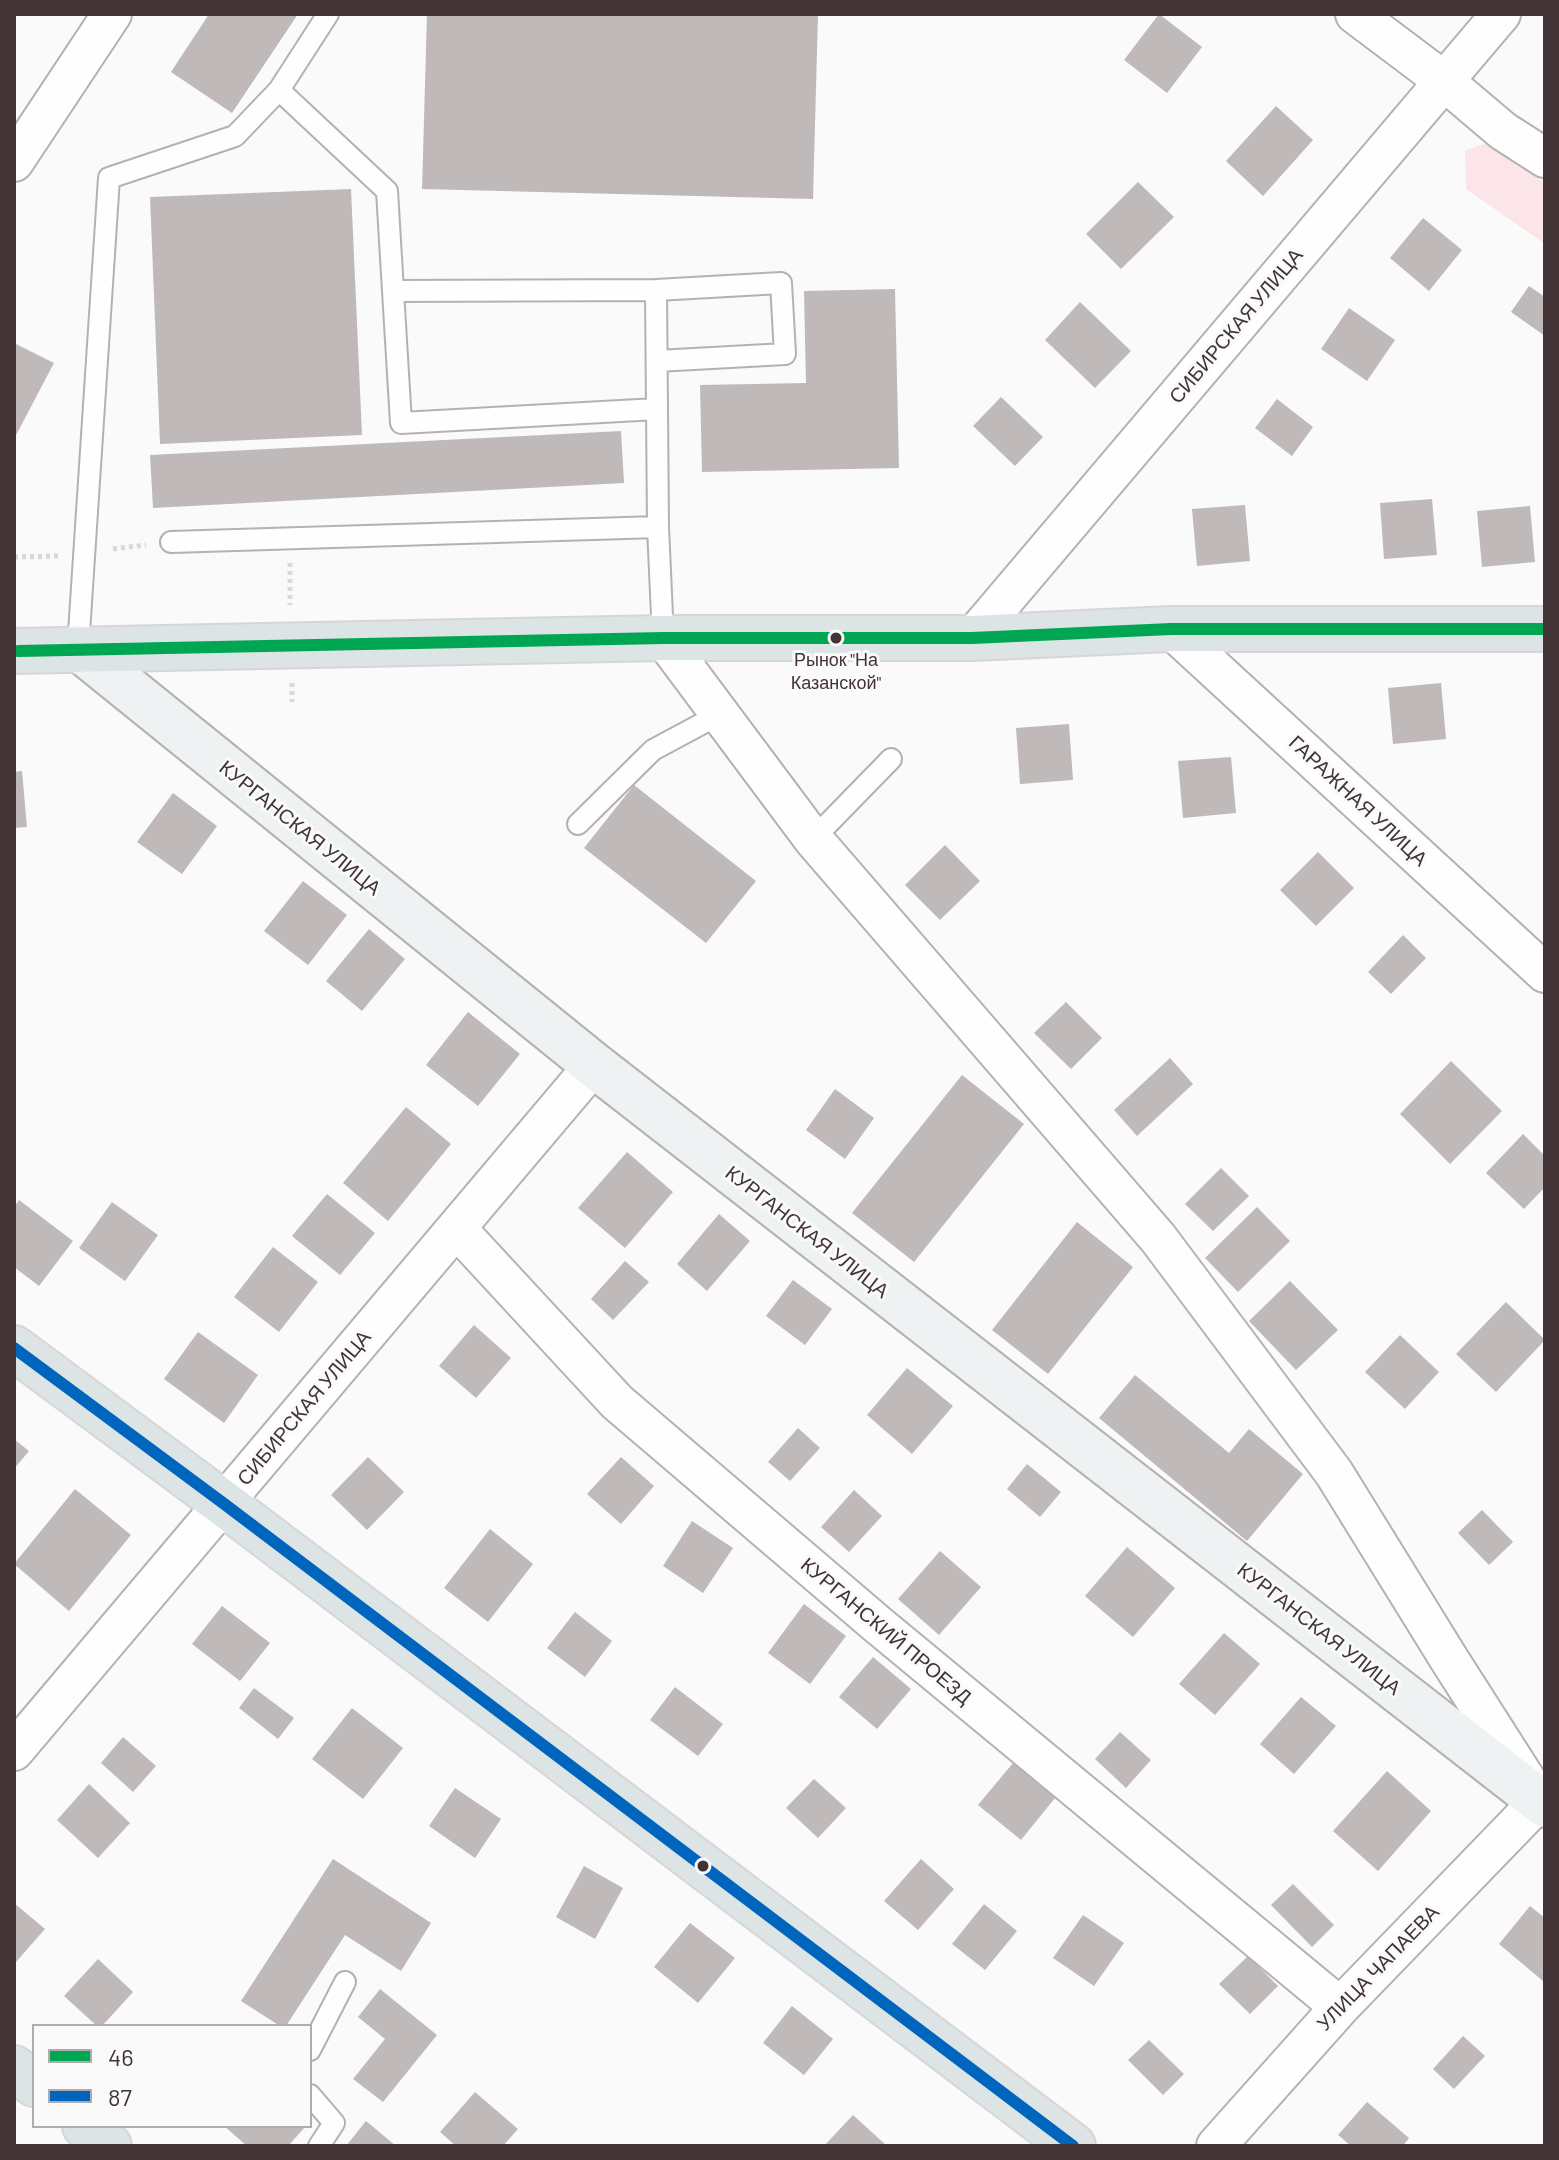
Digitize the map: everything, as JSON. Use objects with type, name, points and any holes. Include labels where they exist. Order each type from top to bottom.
[{"type":"main road","points":[[14,651],[663,638],[972,638],[1171,629],[1545,629]]},
{"type":"main road","name":"КУРГАНСКАЯ УЛИЦА","points":[[78,648],[594,1065],[1543,1800]]},
{"type":"main road","points":[[14,1348],[1073,2146]]},
{"type":"main road","points":[[14,2068],[32,2082]]},
{"type":"main road","points":[[87,2128],[109,2146]]},
{"type":"street","points":[[14,162],[112,14]]},
{"type":"street","points":[[1355,14],[1444,81],[1503,131],[1545,158]]},
{"type":"street","name":"СИБИРСКАЯ УЛИЦА","points":[[972,638],[1501,14]]},
{"type":"street","name":"ГАРАЖНАЯ УЛИЦА","points":[[1171,629],[1545,973]]},
{"type":"street","points":[[663,638],[813,839],[1158,1238],[1334,1473],[1449,1659],[1543,1800]]},
{"type":"street","name":"СИБИРСКАЯ УЛИЦА","points":[[14,1751],[594,1065]]},
{"type":"street","name":"КУРГАНСКИЙ ПРОЕЗД","points":[[457,1229],[617,1402],[877,1624],[1340,2007]]},
{"type":"street","name":"УЛИЦА ЧАПАЕВА","points":[[1216,2146],[1340,2007],[1543,1800]]},
{"type":"lane","points":[[78,648],[109,178],[235,136],[279,90],[328,14]]},
{"type":"lane","points":[[279,90],[387,191],[401,423],[657,409]]},
{"type":"lane","points":[[393,291],[656,290],[781,283],[785,354],[657,361]]},
{"type":"lane","points":[[656,290],[658,527],[663,638]]},
{"type":"lane","points":[[171,542],[658,527]]},
{"type":"lane","points":[[578,824],[653,750],[720,714]]},
{"type":"lane","points":[[813,839],[891,759]]},
{"type":"lane","points":[[312,2046],[345,1982]]},
{"type":"lane","points":[[312,2097],[334,2123],[319,2146]]},
{"type":"shaded area","points":[[1488,143],[1545,183],[1545,244],[1466,189],[1465,150]]},
{"type":"building","points":[[209,14],[298,14],[232,113],[171,72]]},
{"type":"building","points":[[427,14],[818,14],[813,199],[422,189]]},
{"type":"building","points":[[1159,14],[1202,47],[1167,93],[1124,60]]},
{"type":"building","points":[[1276,106],[1313,140],[1263,196],[1226,161]]},
{"type":"building","points":[[1138,182],[1174,217],[1121,269],[1086,234]]},
{"type":"building","points":[[351,189],[362,435],[160,444],[150,197]]},
{"type":"building","points":[[1423,218],[1462,250],[1429,291],[1390,258]]},
{"type":"building","points":[[1529,286],[1545,297],[1545,336],[1511,312]]},
{"type":"building","points":[[895,289],[899,468],[702,472],[700,385],[806,383],[804,291]]},
{"type":"building","points":[[1080,302],[1131,351],[1095,388],[1045,340]]},
{"type":"building","points":[[1349,308],[1395,340],[1367,381],[1321,349]]},
{"type":"building","points":[[14,343],[54,363],[14,439]]},
{"type":"building","points":[[1001,397],[1043,437],[1015,466],[973,426]]},
{"type":"building","points":[[1277,399],[1313,427],[1292,456],[1255,428]]},
{"type":"building","points":[[621,431],[624,483],[153,508],[150,455]]},
{"type":"building","points":[[1432,499],[1437,555],[1384,559],[1380,503]]},
{"type":"building","points":[[1245,505],[1250,561],[1197,566],[1192,509]]},
{"type":"building","points":[[1530,506],[1535,562],[1482,567],[1477,511]]},
{"type":"building","points":[[1441,683],[1446,739],[1393,744],[1388,688]]},
{"type":"building","points":[[1069,724],[1073,780],[1020,784],[1016,728]]},
{"type":"building","points":[[1231,757],[1236,813],[1183,818],[1178,761]]},
{"type":"building","points":[[22,771],[27,827],[14,828],[14,772]]},
{"type":"building","points":[[634,785],[756,881],[706,943],[584,848]]},
{"type":"building","points":[[173,793],[217,826],[182,874],[137,842]]},
{"type":"building","points":[[945,845],[980,881],[940,920],[905,885]]},
{"type":"building","points":[[1318,852],[1354,888],[1316,926],[1280,890]]},
{"type":"building","points":[[303,881],[347,915],[308,965],[264,931]]},
{"type":"building","points":[[369,929],[405,959],[362,1011],[326,981]]},
{"type":"building","points":[[1403,935],[1426,958],[1391,994],[1368,972]]},
{"type":"building","points":[[1066,1002],[1102,1038],[1071,1069],[1034,1033]]},
{"type":"building","points":[[468,1012],[520,1054],[478,1106],[426,1065]]},
{"type":"building","points":[[1170,1058],[1193,1084],[1137,1136],[1114,1110]]},
{"type":"building","points":[[1451,1061],[1502,1111],[1450,1164],[1400,1114]]},
{"type":"building","points":[[962,1075],[1024,1124],[914,1262],[852,1213]]},
{"type":"building","points":[[835,1089],[874,1118],[845,1159],[806,1130]]},
{"type":"building","points":[[406,1107],[451,1144],[388,1221],[343,1183]]},
{"type":"building","points":[[1523,1134],[1545,1156],[1545,1187],[1524,1209],[1486,1173]]},
{"type":"building","points":[[627,1152],[673,1192],[625,1248],[578,1208]]},
{"type":"building","points":[[1221,1168],[1249,1196],[1213,1231],[1185,1204]]},
{"type":"building","points":[[327,1194],[375,1233],[340,1275],[292,1236]]},
{"type":"building","points":[[19,1200],[73,1241],[39,1286],[14,1267],[14,1207]]},
{"type":"building","points":[[112,1202],[158,1235],[125,1281],[79,1248]]},
{"type":"building","points":[[1257,1207],[1290,1241],[1238,1292],[1205,1258]]},
{"type":"building","points":[[719,1214],[750,1241],[707,1291],[677,1264]]},
{"type":"building","points":[[1077,1222],[1133,1267],[1048,1374],[992,1330]]},
{"type":"building","points":[[273,1247],[318,1282],[279,1332],[234,1297]]},
{"type":"building","points":[[625,1261],[649,1282],[613,1320],[591,1299]]},
{"type":"building","points":[[793,1280],[832,1309],[805,1345],[766,1316]]},
{"type":"building","points":[[1290,1281],[1338,1330],[1296,1370],[1249,1321]]},
{"type":"building","points":[[1506,1302],[1545,1340],[1496,1392],[1456,1354]]},
{"type":"building","points":[[474,1325],[511,1358],[476,1398],[439,1366]]},
{"type":"building","points":[[198,1332],[258,1375],[224,1423],[164,1379]]},
{"type":"building","points":[[1400,1335],[1439,1372],[1405,1409],[1365,1372]]},
{"type":"building","points":[[907,1368],[953,1406],[912,1454],[867,1415]]},
{"type":"building","points":[[1135,1375],[1229,1453],[1249,1429],[1303,1474],[1247,1541],[1099,1418]]},
{"type":"building","points":[[798,1428],[820,1448],[790,1481],[768,1462]]},
{"type":"building","points":[[14,1439],[29,1451],[14,1469]]},
{"type":"building","points":[[368,1457],[404,1492],[367,1530],[331,1495]]},
{"type":"building","points":[[621,1457],[654,1486],[621,1524],[587,1494]]},
{"type":"building","points":[[1027,1464],[1061,1492],[1040,1517],[1007,1489]]},
{"type":"building","points":[[75,1489],[131,1535],[69,1611],[14,1564]]},
{"type":"building","points":[[854,1490],[882,1516],[849,1552],[821,1527]]},
{"type":"building","points":[[1482,1510],[1513,1542],[1489,1565],[1458,1533]]},
{"type":"building","points":[[692,1521],[733,1548],[703,1593],[663,1566]]},
{"type":"building","points":[[490,1529],[533,1564],[488,1622],[444,1588]]},
{"type":"building","points":[[1127,1547],[1175,1588],[1133,1637],[1085,1596]]},
{"type":"building","points":[[940,1551],[981,1587],[939,1635],[898,1599]]},
{"type":"building","points":[[804,1604],[846,1636],[810,1684],[768,1653]]},
{"type":"building","points":[[222,1606],[270,1643],[240,1681],[192,1644]]},
{"type":"building","points":[[575,1612],[612,1641],[585,1677],[547,1648]]},
{"type":"building","points":[[1224,1633],[1260,1664],[1215,1715],[1179,1684]]},
{"type":"building","points":[[873,1657],[911,1689],[877,1729],[839,1697]]},
{"type":"building","points":[[675,1687],[723,1724],[698,1756],[650,1720]]},
{"type":"building","points":[[254,1688],[294,1718],[278,1739],[239,1708]]},
{"type":"building","points":[[1301,1697],[1336,1726],[1294,1774],[1260,1744]]},
{"type":"building","points":[[352,1708],[403,1748],[363,1799],[312,1759]]},
{"type":"building","points":[[1120,1732],[1151,1760],[1126,1788],[1095,1759]]},
{"type":"building","points":[[123,1737],[156,1766],[133,1792],[101,1763]]},
{"type":"building","points":[[1013,1763],[1055,1798],[1021,1840],[978,1805]]},
{"type":"building","points":[[1387,1771],[1431,1811],[1378,1871],[1333,1831]]},
{"type":"building","points":[[814,1779],[846,1808],[818,1838],[786,1808]]},
{"type":"building","points":[[89,1784],[130,1823],[98,1858],[57,1820]]},
{"type":"building","points":[[455,1788],[501,1819],[475,1858],[429,1826]]},
{"type":"building","points":[[333,1859],[431,1923],[401,1971],[345,1935],[287,2024],[277,2024],[241,2001]]},
{"type":"building","points":[[921,1859],[954,1889],[918,1930],[884,1901]]},
{"type":"building","points":[[584,1866],[623,1888],[595,1939],[556,1917]]},
{"type":"building","points":[[1293,1884],[1334,1925],[1312,1947],[1271,1905]]},
{"type":"building","points":[[14,1903],[45,1929],[16,1962],[14,1960]]},
{"type":"building","points":[[984,1904],[1017,1931],[985,1970],[952,1944]]},
{"type":"building","points":[[1530,1906],[1545,1918],[1543,1981],[1499,1944]]},
{"type":"building","points":[[1083,1915],[1124,1943],[1094,1986],[1053,1958]]},
{"type":"building","points":[[690,1923],[735,1958],[698,2003],[654,1967]]},
{"type":"building","points":[[1248,1956],[1278,1986],[1250,2014],[1219,1984]]},
{"type":"building","points":[[98,1959],[133,1992],[104,2024],[95,2024],[64,1996]]},
{"type":"building","points":[[380,1989],[437,2035],[383,2102],[353,2079],[385,2039],[358,2017]]},
{"type":"building","points":[[792,2006],[833,2039],[804,2075],[763,2043]]},
{"type":"building","points":[[1463,2036],[1485,2056],[1454,2089],[1433,2069]]},
{"type":"building","points":[[1149,2040],[1184,2074],[1163,2095],[1128,2060]]},
{"type":"building","points":[[475,2092],[518,2129],[503,2146],[456,2146],[440,2132]]},
{"type":"building","points":[[1367,2102],[1409,2138],[1403,2146],[1351,2146],[1338,2135]]},
{"type":"building","points":[[853,2115],[887,2146],[824,2146]]},
{"type":"building","points":[[366,2121],[396,2146],[346,2146]]},
{"type":"building","points":[[226,2128],[304,2128],[288,2146],[247,2146]]},
{"type":"transit line","name":"46","points":[[18,651],[663,638],[972,638],[1171,629],[1545,629]]},
{"type":"transit line","name":"87","points":[[14,1348],[1073,2146]]},
{"type":"place","name":"Рынок \"На Казанской\"","points":[[836,638]]}]
